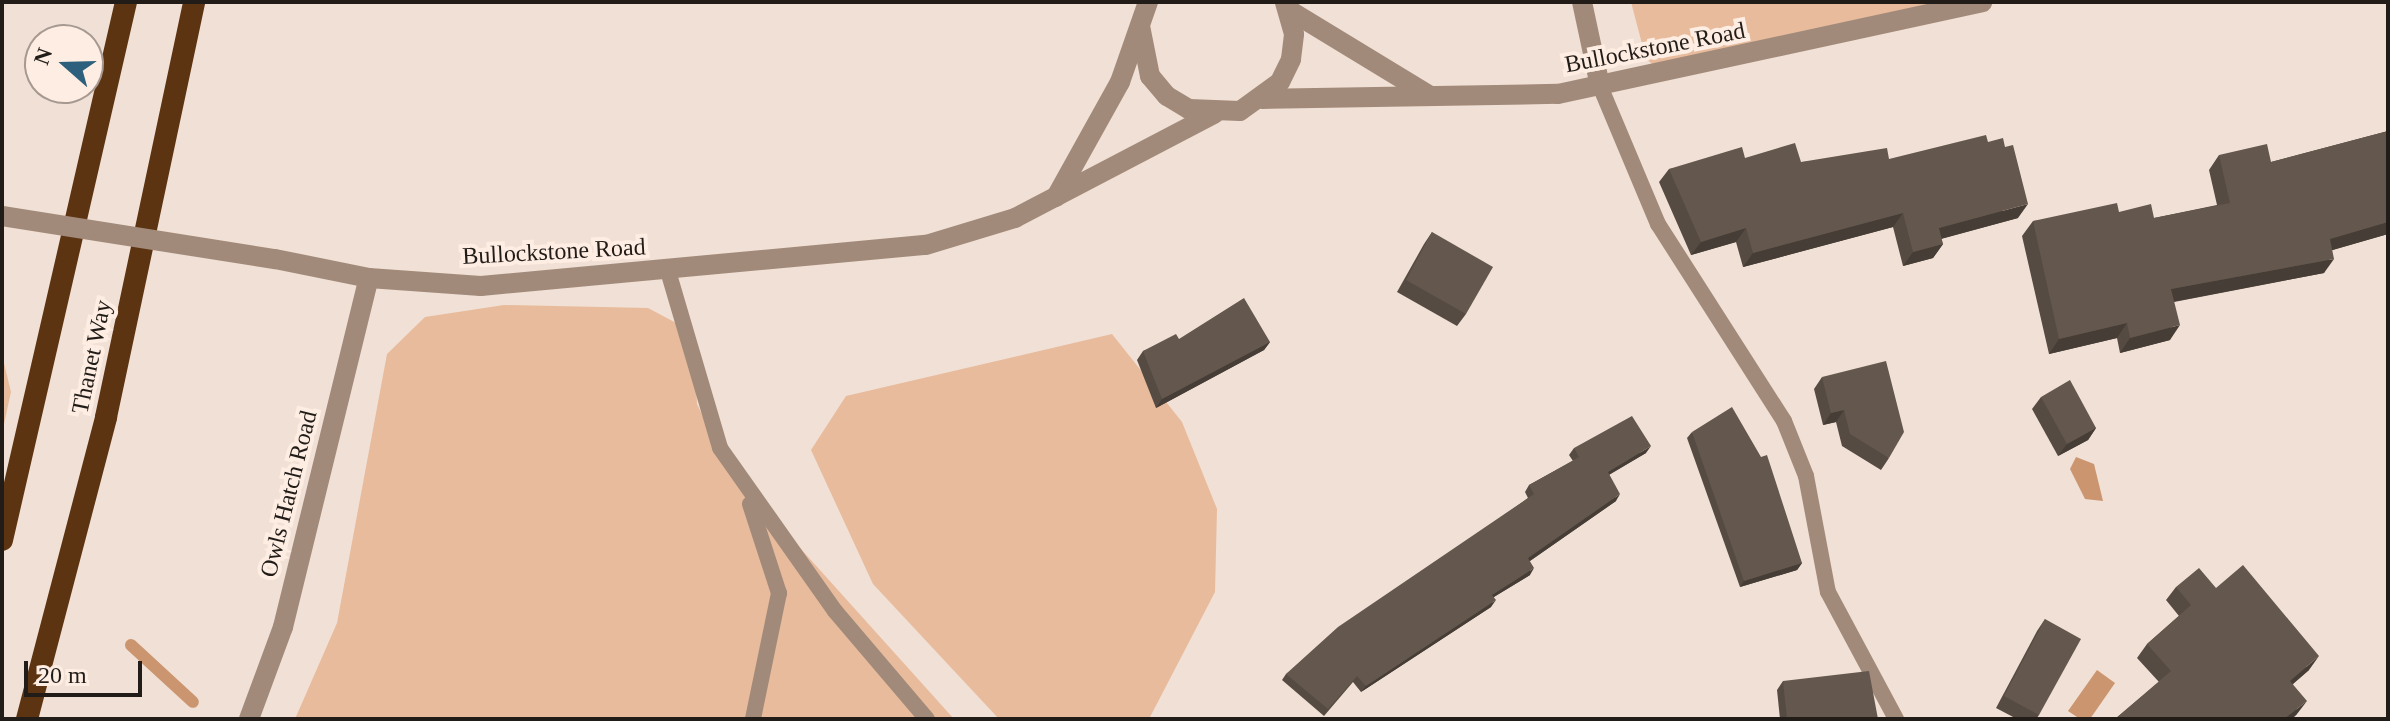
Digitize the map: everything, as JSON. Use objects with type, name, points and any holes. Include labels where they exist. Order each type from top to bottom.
[{"type":"highway","name":"Thanet Way","points":[[2,540],[126,2]]},
{"type":"highway","name":"Thanet Way","points":[[27,719],[106,417],[194,2]]},
{"type":"street","points":[[1056,197],[1096,133],[1148,2]]},
{"type":"street","points":[[1582,2],[1600,86]]},
{"type":"street","name":"Bullockstone Road","points":[[2,216],[275,259],[369,278],[481,286],[926,245],[972,235],[1056,197],[1214,114],[1262,99],[1429,96],[1514,99],[1600,86],[1982,2]]},
{"type":"street","name":"Bullockstone Road","points":[[1287,6],[1429,96]]},
{"type":"street","name":"Bullockstone Road","points":[[1262,99],[1291,59],[1287,6]]},
{"type":"street","points":[[1140,26],[1150,76],[1189,109],[1214,114]]},
{"type":"street","name":"Owls Hatch Road","points":[[249,719],[283,627],[369,278]]},
{"type":"lane","points":[[1600,86],[1673,252],[1784,421],[1806,476],[1828,592],[1896,719]]},
{"type":"lane","points":[[668,271],[710,424],[745,492],[779,593],[753,719]]},
{"type":"lane","points":[[745,492],[927,719]]},
{"type":"shaded area","points":[[1631,2],[1961,2],[1664,73],[1646,59]]},
{"type":"shaded area","points":[[504,305],[648,308],[678,324],[695,355],[697,404],[729,469],[954,719],[295,719],[337,623],[387,354],[425,317]]},
{"type":"shaded area","points":[[1112,334],[1182,422],[1217,509],[1215,592],[1149,719],[999,719],[873,584],[811,450],[846,396]]},
{"type":"shaded area","points":[[2,355],[11,392],[2,433]]},
{"type":"shaded area","points":[[2076,457],[2094,464],[2103,501],[2085,499],[2070,469]]},
{"type":"shaded area","points":[[2097,670],[2115,683],[2090,719],[2080,719],[2068,711]]},
{"type":"building","points":[[2388,131],[2388,222],[2330,239],[2334,259],[2171,289],[2180,325],[2130,338],[2127,323],[2059,339],[2033,221],[2117,203],[2119,212],[2151,204],[2154,218],[2230,203],[2219,155],[2267,144],[2271,162]]},
{"type":"building","points":[[1986,135],[1988,142],[2003,138],[2005,147],[2013,145],[2028,204],[1939,228],[1943,244],[1913,252],[1903,213],[1753,253],[1746,228],[1701,242],[1669,169],[1742,147],[1745,158],[1795,143],[1801,162],[1887,148],[1889,159]]},
{"type":"building","points":[[1432,232],[1493,267],[1466,314],[1406,280]]},
{"type":"building","points":[[1244,298],[1270,342],[1162,399],[1143,351],[1176,334],[1179,339]]},
{"type":"building","points":[[1886,361],[1904,432],[1889,458],[1850,434],[1844,410],[1831,413],[1822,377]]},
{"type":"building","points":[[2070,380],[2096,428],[2067,444],[2041,397]]},
{"type":"building","points":[[1732,407],[1761,457],[1767,455],[1802,563],[1744,581],[1692,432]]},
{"type":"building","points":[[1632,416],[1651,446],[1608,472],[1620,494],[1528,558],[1534,568],[1492,595],[1496,600],[1366,686],[1357,676],[1328,709],[1286,674],[1338,627],[1534,494],[1529,485],[1579,457],[1574,448]]},
{"type":"building","points":[[2243,565],[2319,656],[2290,681],[2307,701],[2284,719],[2115,719],[2171,671],[2147,644],[2191,605],[2176,587],[2199,568],[2216,588]]},
{"type":"building","points":[[2045,619],[2081,639],[2039,715],[2004,696]]},
{"type":"building","points":[[1869,671],[1878,719],[1787,719],[1783,681]]},
{"type":"waterway","points":[[131,645],[193,702]]}]
